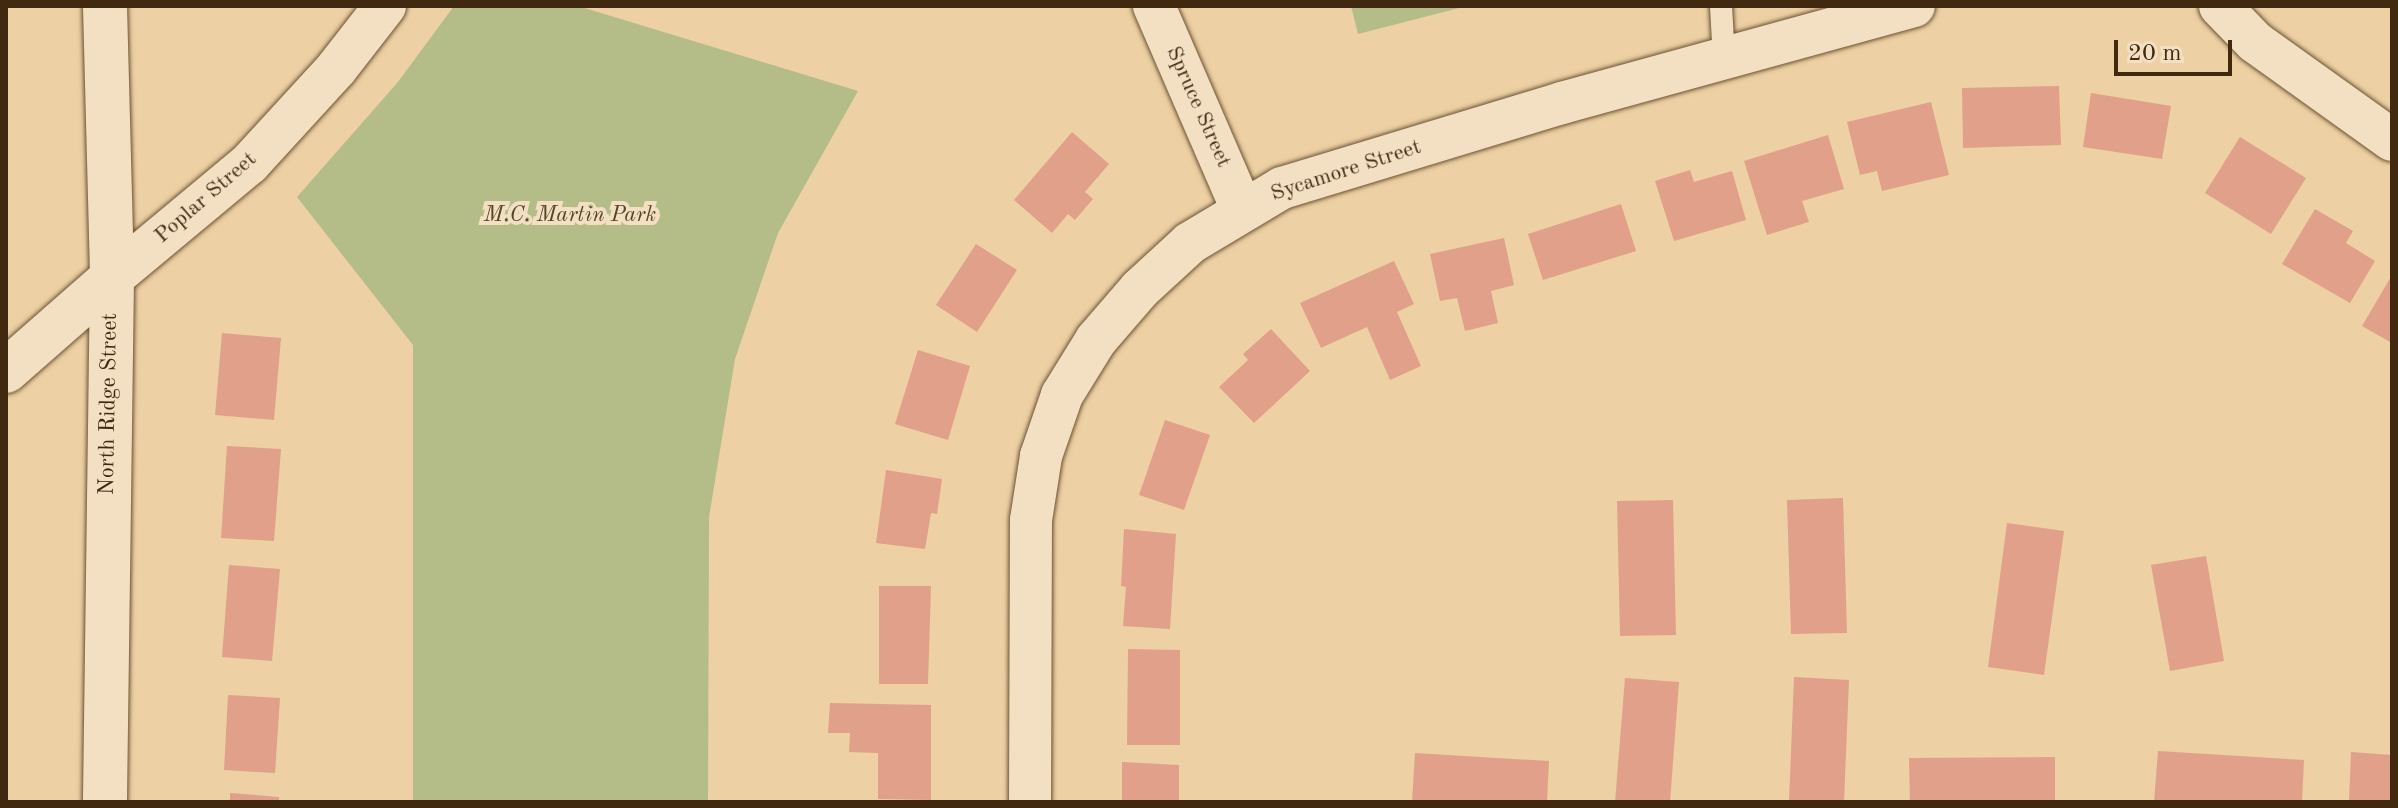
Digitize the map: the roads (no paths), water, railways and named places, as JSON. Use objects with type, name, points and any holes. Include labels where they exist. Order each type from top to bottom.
[{"type":"street","name":"North Ridge Street","points":[[105,6],[112,278],[105,802]]},
{"type":"street","name":"Poplar Street","points":[[6,371],[249,164],[336,69],[385,6]]},
{"type":"street","name":"Spruce Street","points":[[1154,6],[1242,209]]},
{"type":"street","name":"Sycamore Street","points":[[1030,802],[1031,520],[1045,443],[1062,395],[1096,340],[1140,289],[1190,243],[1242,209],[1282,188],[1914,6]]},
{"type":"street","points":[[2220,6],[2255,42],[2392,140]]},
{"type":"lane","points":[[1721,6],[1724,59]]},
{"type":"park label","name":"M.C. Martin Park","points":[[570,216]]}]
